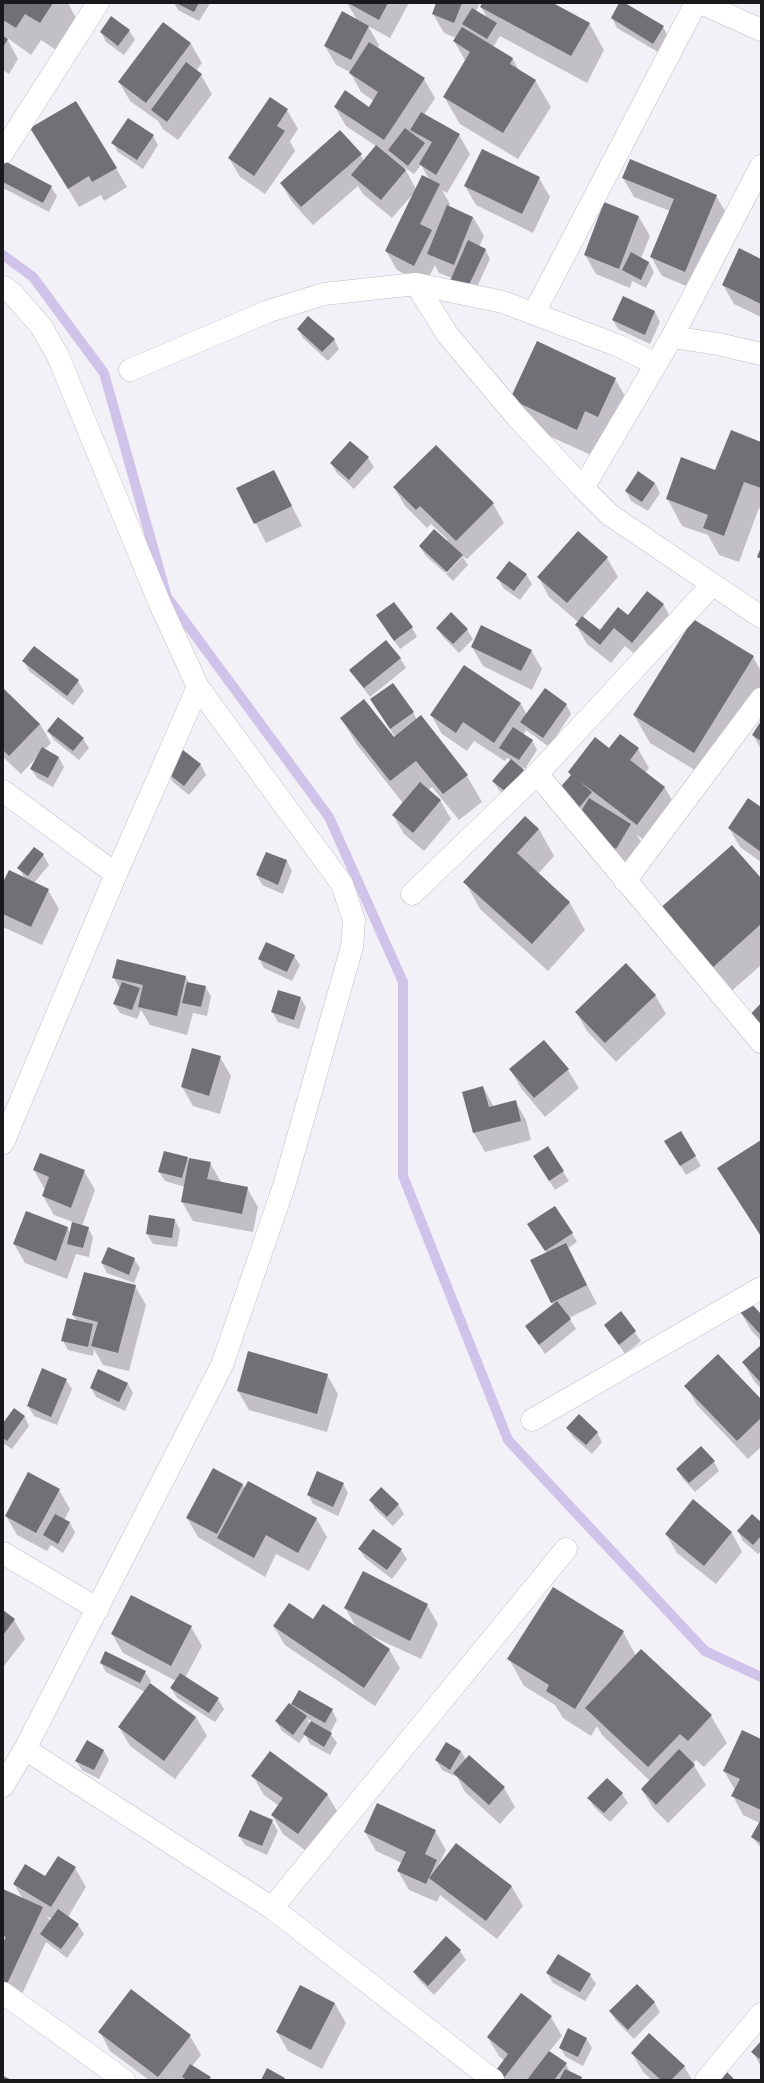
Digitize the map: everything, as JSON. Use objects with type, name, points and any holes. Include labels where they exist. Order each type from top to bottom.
[{"type":"street","points":[[3,152],[98,3]]},
{"type":"street","points":[[534,313],[696,3]]},
{"type":"street","points":[[701,3],[761,30]]},
{"type":"street","points":[[583,488],[672,337],[761,166]]},
{"type":"street","points":[[416,284],[447,334],[516,416],[610,515],[761,617]]},
{"type":"street","points":[[130,370],[262,314],[324,294],[416,284],[503,302],[619,346],[656,364]]},
{"type":"street","points":[[3,286],[12,293],[41,326],[58,356],[160,604],[198,687],[342,884],[354,920],[352,947],[284,1186],[222,1365],[98,1609],[25,1749],[3,1786]]},
{"type":"street","points":[[672,337],[718,344],[761,354]]},
{"type":"street","points":[[412,894],[537,774],[712,585]]},
{"type":"street","points":[[3,1142],[116,874],[198,687]]},
{"type":"street","points":[[625,881],[761,700]]},
{"type":"street","points":[[537,774],[761,1042]]},
{"type":"street","points":[[3,791],[116,874]]},
{"type":"street","points":[[532,1420],[761,1288]]},
{"type":"street","points":[[272,1908],[566,1549]]},
{"type":"street","points":[[3,1553],[98,1609]]},
{"type":"street","points":[[25,1749],[272,1908],[493,2080]]},
{"type":"street","points":[[3,1993],[124,2080]]},
{"type":"street","points":[[706,2080],[761,2014]]},
{"type":"building","points":[[3,3],[53,3],[40,23],[25,14],[16,28],[3,20]]},
{"type":"building","points":[[176,3],[199,3],[194,12]]},
{"type":"building","points":[[348,3],[388,3],[379,20]]},
{"type":"building","points":[[436,3],[462,3],[454,23],[432,14]]},
{"type":"building","points":[[482,3],[553,3],[590,23],[571,56],[480,7]]},
{"type":"building","points":[[619,3],[625,3],[664,26],[653,44],[611,18]]},
{"type":"building","points":[[472,8],[497,23],[487,39],[462,24]]},
{"type":"building","points":[[342,11],[369,26],[351,60],[324,46]]},
{"type":"building","points":[[111,16],[130,30],[118,46],[100,32]]},
{"type":"building","points":[[163,22],[191,43],[146,103],[118,82]]},
{"type":"building","points":[[462,27],[513,58],[510,64],[536,80],[503,133],[443,97],[470,52],[453,41]]},
{"type":"building","points":[[3,36],[8,39],[3,47]]},
{"type":"building","points":[[369,42],[425,78],[384,140],[334,107],[345,90],[369,107],[378,92],[349,73]]},
{"type":"building","points":[[186,62],[202,74],[167,122],[151,110]]},
{"type":"building","points":[[270,97],[288,109],[277,126],[285,131],[254,176],[228,158]]},
{"type":"building","points":[[76,101],[117,168],[92,182],[89,176],[68,189],[30,128]]},
{"type":"building","points":[[421,112],[460,134],[436,175],[419,164],[432,142],[410,130]]},
{"type":"building","points":[[128,118],[154,135],[137,160],[111,143]]},
{"type":"building","points":[[405,128],[425,143],[408,166],[388,150]]},
{"type":"building","points":[[340,130],[362,154],[301,207],[280,183]]},
{"type":"building","points":[[376,145],[406,170],[381,200],[351,175]]},
{"type":"building","points":[[482,149],[540,177],[522,214],[464,186]]},
{"type":"building","points":[[630,159],[717,195],[685,272],[650,257],[674,199],[622,178]]},
{"type":"building","points":[[3,160],[52,186],[43,203],[3,182]]},
{"type":"building","points":[[422,175],[440,184],[420,224],[432,230],[414,266],[385,251]]},
{"type":"building","points":[[604,202],[639,216],[619,269],[584,255]]},
{"type":"building","points":[[447,205],[473,217],[454,265],[427,254]]},
{"type":"building","points":[[468,240],[486,249],[467,289],[450,281]]},
{"type":"building","points":[[739,248],[761,259],[761,304],[722,285]]},
{"type":"building","points":[[631,252],[649,262],[641,280],[622,270]]},
{"type":"building","points":[[623,296],[655,311],[645,335],[612,320]]},
{"type":"building","points":[[308,316],[335,339],[322,352],[297,329]]},
{"type":"building","points":[[537,341],[616,378],[598,417],[585,411],[577,430],[510,399]]},
{"type":"building","points":[[731,430],[761,442],[761,488],[744,482],[724,536],[703,528],[708,515],[666,499],[681,457],[715,470]]},
{"type":"building","points":[[350,441],[369,457],[349,480],[330,463]]},
{"type":"building","points":[[436,445],[494,503],[456,541],[420,506],[416,510],[393,487]]},
{"type":"building","points":[[274,470],[292,506],[254,524],[236,488]]},
{"type":"building","points":[[638,471],[655,483],[642,502],[625,491]]},
{"type":"building","points":[[434,529],[463,555],[447,572],[419,546]]},
{"type":"building","points":[[578,531],[608,557],[567,603],[537,577]]},
{"type":"building","points":[[761,547],[761,559],[757,557]]},
{"type":"building","points":[[509,561],[527,574],[514,591],[496,578]]},
{"type":"building","points":[[647,591],[664,604],[632,643],[614,628],[600,645],[575,625],[582,616],[600,630],[618,607],[628,615]]},
{"type":"building","points":[[394,602],[413,627],[394,641],[376,615]]},
{"type":"building","points":[[451,612],[468,629],[453,644],[436,628]]},
{"type":"building","points":[[693,619],[754,656],[694,753],[633,715]]},
{"type":"building","points":[[481,625],[532,650],[521,671],[471,647]]},
{"type":"building","points":[[386,640],[401,658],[364,688],[349,670]]},
{"type":"building","points":[[34,646],[79,680],[67,696],[22,661]]},
{"type":"building","points":[[464,665],[521,703],[494,743],[463,722],[456,733],[430,715]]},
{"type":"building","points":[[393,683],[414,712],[390,729],[370,699]]},
{"type":"building","points":[[3,688],[40,724],[9,756],[3,750]]},
{"type":"building","points":[[545,688],[567,704],[543,738],[520,722]]},
{"type":"building","points":[[364,699],[394,737],[421,715],[468,775],[443,794],[416,761],[390,781],[340,718]]},
{"type":"building","points":[[58,717],[84,738],[73,751],[47,731]]},
{"type":"building","points":[[761,721],[761,741],[752,735]]},
{"type":"building","points":[[513,727],[533,740],[519,760],[499,748]]},
{"type":"building","points":[[620,734],[639,748],[630,760],[665,787],[637,825],[578,780],[592,792],[578,809],[557,791],[571,775],[568,772],[595,737],[609,748]]},
{"type":"building","points":[[42,747],[59,757],[48,778],[30,769]]},
{"type":"building","points":[[183,750],[201,764],[184,786],[166,772]]},
{"type":"building","points":[[511,759],[524,770],[506,792],[492,781]]},
{"type":"building","points":[[420,782],[441,800],[413,833],[392,815]]},
{"type":"building","points":[[589,798],[631,824],[616,849],[574,823]]},
{"type":"building","points":[[748,798],[761,807],[761,852],[728,828]]},
{"type":"building","points":[[525,816],[539,829],[517,853],[570,902],[532,944],[463,882]]},
{"type":"building","points":[[732,845],[761,878],[761,924],[711,969],[658,910]]},
{"type":"building","points":[[34,847],[44,854],[28,876],[17,868]]},
{"type":"building","points":[[266,852],[287,860],[278,885],[256,875]]},
{"type":"building","points":[[9,870],[49,889],[31,927],[3,914],[3,882]]},
{"type":"building","points":[[266,942],[295,955],[287,972],[258,959]]},
{"type":"building","points":[[117,959],[186,976],[177,1016],[138,1007],[143,985],[112,978]]},
{"type":"building","points":[[626,963],[656,995],[605,1043],[575,1012]]},
{"type":"building","points":[[122,982],[140,988],[132,1010],[113,1004]]},
{"type":"building","points":[[187,982],[206,986],[201,1007],[182,1003]]},
{"type":"building","points":[[278,990],[301,997],[294,1020],[271,1012]]},
{"type":"building","points":[[761,1003],[761,1032],[747,1018]]},
{"type":"building","points":[[544,1040],[569,1069],[534,1098],[509,1069]]},
{"type":"building","points":[[192,1048],[221,1056],[209,1096],[181,1087]]},
{"type":"building","points":[[483,1086],[489,1107],[516,1100],[521,1121],[473,1133],[462,1092]]},
{"type":"building","points":[[681,1131],[696,1156],[680,1166],[664,1141]]},
{"type":"building","points":[[761,1140],[761,1236],[717,1168]]},
{"type":"building","points":[[548,1146],[564,1171],[549,1181],[533,1156]]},
{"type":"building","points":[[164,1151],[188,1157],[182,1178],[158,1172]]},
{"type":"building","points":[[40,1153],[85,1170],[71,1208],[42,1196],[49,1177],[33,1170]]},
{"type":"building","points":[[189,1158],[211,1162],[207,1179],[248,1187],[242,1214],[181,1202]]},
{"type":"building","points":[[555,1206],[573,1233],[545,1251],[527,1224]]},
{"type":"building","points":[[26,1211],[68,1227],[56,1261],[13,1244]]},
{"type":"building","points":[[149,1215],[175,1219],[172,1238],[146,1234]]},
{"type":"building","points":[[72,1222],[89,1227],[83,1248],[67,1244]]},
{"type":"building","points":[[566,1243],[587,1285],[551,1303],[530,1260]]},
{"type":"building","points":[[108,1247],[135,1258],[129,1275],[101,1263]]},
{"type":"building","points":[[84,1272],[136,1285],[118,1353],[91,1346],[98,1322],[72,1315]]},
{"type":"building","points":[[557,1301],[571,1319],[539,1345],[525,1326]]},
{"type":"building","points":[[750,1302],[761,1314],[761,1335],[739,1311]]},
{"type":"building","points":[[621,1311],[636,1331],[619,1345],[604,1325]]},
{"type":"building","points":[[67,1318],[93,1324],[88,1347],[61,1341]]},
{"type":"building","points":[[761,1345],[761,1383],[742,1362]]},
{"type":"building","points":[[248,1351],[328,1374],[317,1414],[237,1391]]},
{"type":"building","points":[[718,1354],[761,1399],[761,1418],[737,1441],[684,1386]]},
{"type":"building","points":[[42,1368],[67,1379],[51,1417],[27,1406]]},
{"type":"building","points":[[98,1369],[128,1383],[119,1402],[90,1388]]},
{"type":"building","points":[[14,1408],[25,1416],[7,1441],[3,1438],[3,1423]]},
{"type":"building","points":[[579,1414],[598,1432],[586,1445],[566,1428]]},
{"type":"building","points":[[701,1446],[715,1461],[689,1483],[676,1469]]},
{"type":"building","points":[[213,1468],[243,1484],[217,1534],[186,1518]]},
{"type":"building","points":[[317,1471],[344,1483],[333,1507],[307,1495]]},
{"type":"building","points":[[28,1472],[60,1489],[36,1533],[5,1516]]},
{"type":"building","points":[[248,1481],[317,1518],[298,1553],[266,1535],[254,1558],[217,1538]]},
{"type":"building","points":[[381,1487],[399,1504],[387,1517],[369,1500]]},
{"type":"building","points":[[693,1499],[732,1532],[704,1566],[665,1534]]},
{"type":"building","points":[[55,1514],[70,1522],[58,1544],[43,1535]]},
{"type":"building","points":[[752,1514],[761,1522],[761,1536],[753,1545],[737,1531]]},
{"type":"building","points":[[373,1529],[402,1549],[387,1570],[358,1549]]},
{"type":"building","points":[[363,1571],[428,1604],[410,1641],[344,1608]]},
{"type":"building","points":[[553,1587],[624,1631],[575,1709],[546,1691],[549,1685],[507,1659]]},
{"type":"building","points":[[131,1595],[192,1626],[171,1666],[111,1634]]},
{"type":"building","points":[[289,1603],[313,1619],[323,1604],[390,1649],[364,1688],[273,1626]]},
{"type":"building","points":[[3,1610],[15,1619],[3,1635]]},
{"type":"building","points":[[641,1649],[712,1715],[688,1741],[680,1734],[648,1767],[585,1708]]},
{"type":"building","points":[[105,1651],[146,1671],[140,1683],[100,1663]]},
{"type":"building","points":[[180,1673],[219,1698],[209,1713],[170,1688]]},
{"type":"building","points":[[150,1683],[196,1717],[164,1761],[118,1727]]},
{"type":"building","points":[[299,1690],[333,1709],[325,1723],[291,1704]]},
{"type":"building","points":[[289,1703],[307,1716],[293,1735],[275,1721]]},
{"type":"building","points":[[311,1721],[332,1733],[324,1747],[303,1734]]},
{"type":"building","points":[[742,1730],[761,1739],[761,1810],[731,1796],[740,1779],[723,1771]]},
{"type":"building","points":[[87,1740],[104,1750],[94,1770],[75,1761]]},
{"type":"building","points":[[446,1742],[461,1751],[450,1770],[435,1760]]},
{"type":"building","points":[[679,1749],[695,1765],[656,1805],[641,1789]]},
{"type":"building","points":[[270,1751],[328,1794],[298,1834],[271,1815],[283,1798],[251,1776]]},
{"type":"building","points":[[469,1755],[505,1787],[489,1805],[453,1773]]},
{"type":"building","points":[[607,1778],[623,1793],[604,1813],[587,1798]]},
{"type":"building","points":[[377,1803],[436,1830],[425,1854],[437,1860],[426,1884],[397,1871],[406,1852],[364,1832]]},
{"type":"building","points":[[250,1810],[273,1820],[262,1846],[238,1836]]},
{"type":"building","points":[[761,1819],[761,1843],[751,1837]]},
{"type":"building","points":[[456,1843],[512,1886],[486,1921],[429,1878]]},
{"type":"building","points":[[58,1856],[76,1867],[51,1907],[13,1884],[25,1864],[45,1876]]},
{"type":"building","points":[[3,1889],[43,1907],[6,1986],[3,1985],[3,1943],[6,1937],[3,1936]]},
{"type":"building","points":[[58,1909],[79,1924],[61,1949],[40,1934]]},
{"type":"building","points":[[446,1936],[461,1950],[428,1986],[413,1972]]},
{"type":"building","points":[[558,1954],[591,1974],[580,1992],[546,1973]]},
{"type":"building","points":[[637,1984],[655,2002],[628,2030],[609,2011]]},
{"type":"building","points":[[300,1985],[335,2003],[311,2050],[276,2032]]},
{"type":"building","points":[[131,1989],[191,2035],[158,2077],[98,2032]]},
{"type":"building","points":[[521,1993],[552,2016],[503,2079],[494,2073],[508,2054],[487,2037]]},
{"type":"building","points":[[568,2028],[587,2038],[578,2057],[559,2048]]},
{"type":"building","points":[[649,2033],[685,2066],[671,2080],[661,2080],[631,2053]]},
{"type":"building","points":[[761,2041],[761,2060],[751,2052]]},
{"type":"building","points":[[549,2051],[567,2063],[554,2080],[527,2080]]},
{"type":"building","points":[[190,2064],[211,2077],[209,2080],[187,2080],[182,2077]]},
{"type":"building","points":[[267,2068],[285,2078],[284,2080],[261,2080]]},
{"type":"building","points":[[565,2069],[582,2077],[581,2080],[559,2080]]},
{"type":"building","points":[[725,2070],[735,2080],[715,2080]]},
{"type":"building","points":[[3,2076],[12,2080],[3,2080]]},
{"type":"waterway","points":[[3,255],[33,277],[104,373],[167,597],[329,817],[403,982],[403,1176],[508,1440],[705,1651],[761,1677]]}]
